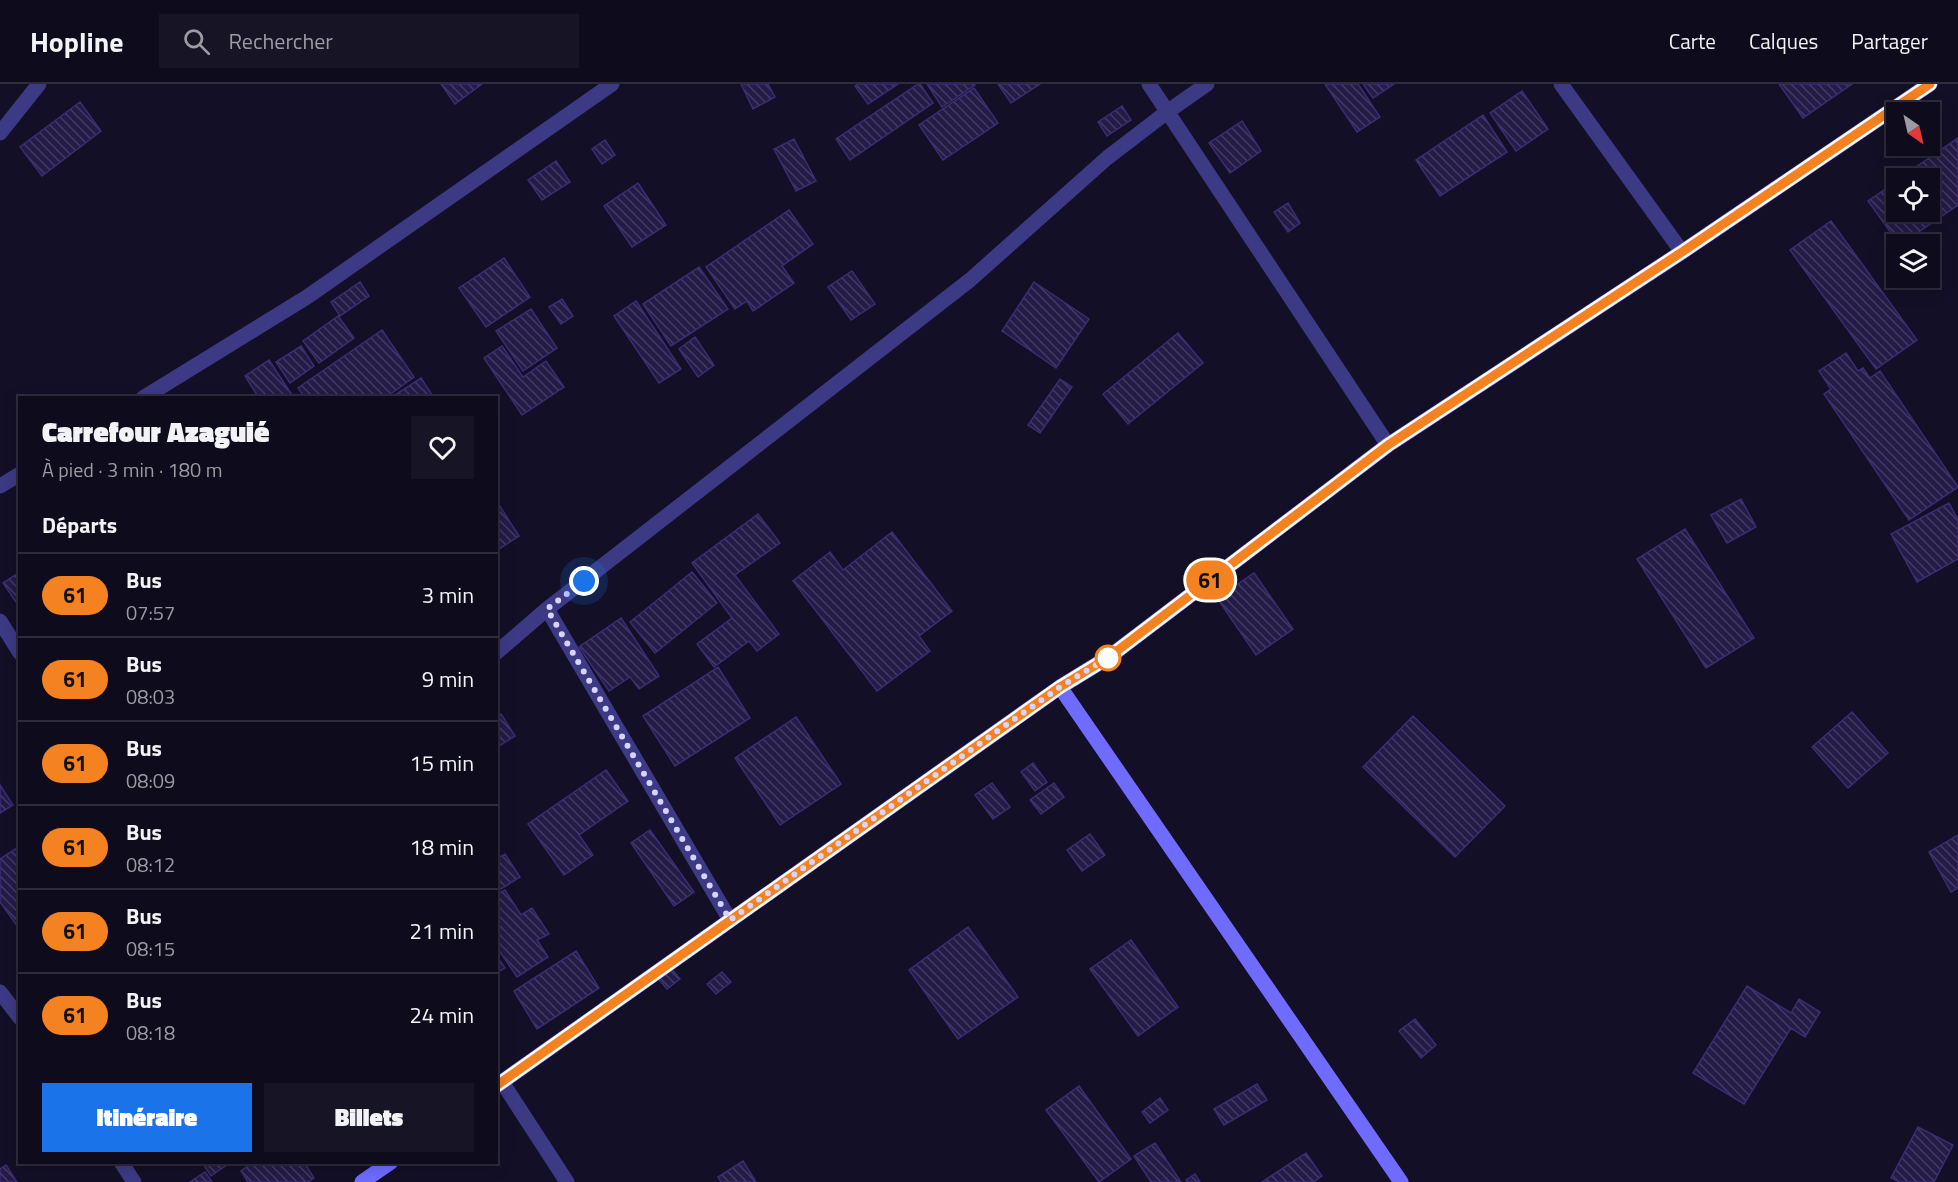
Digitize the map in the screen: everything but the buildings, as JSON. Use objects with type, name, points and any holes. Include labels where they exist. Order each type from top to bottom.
[{"type":"street","points":[[0,133],[39,84]]},
{"type":"street","points":[[146,396],[307,297],[612,84]]},
{"type":"street","points":[[1149,84],[1388,445]]},
{"type":"street","points":[[498,651],[547,609],[970,280],[1107,158],[1207,84]]},
{"type":"street","points":[[1561,84],[1682,252]]},
{"type":"street","points":[[567,1182],[499,1084],[1060,687],[1109,657],[1388,445],[1682,252],[1930,84]]},
{"type":"street","points":[[0,486],[18,475]]},
{"type":"street","points":[[547,609],[730,920]]},
{"type":"street","points":[[0,621],[18,650]]},
{"type":"street","points":[[1060,687],[1401,1182]]},
{"type":"street","points":[[0,993],[18,1016]]},
{"type":"street","points":[[122,1164],[134,1182]]},
{"type":"street","points":[[362,1182],[388,1164]]},
{"type":"bus line","name":"61","points":[[498,1085],[1060,687],[1109,657],[1388,445],[1682,252],[1930,84]]},
{"type":"route","points":[[584,581],[547,609],[730,920],[1060,687],[1108,658]]}]
